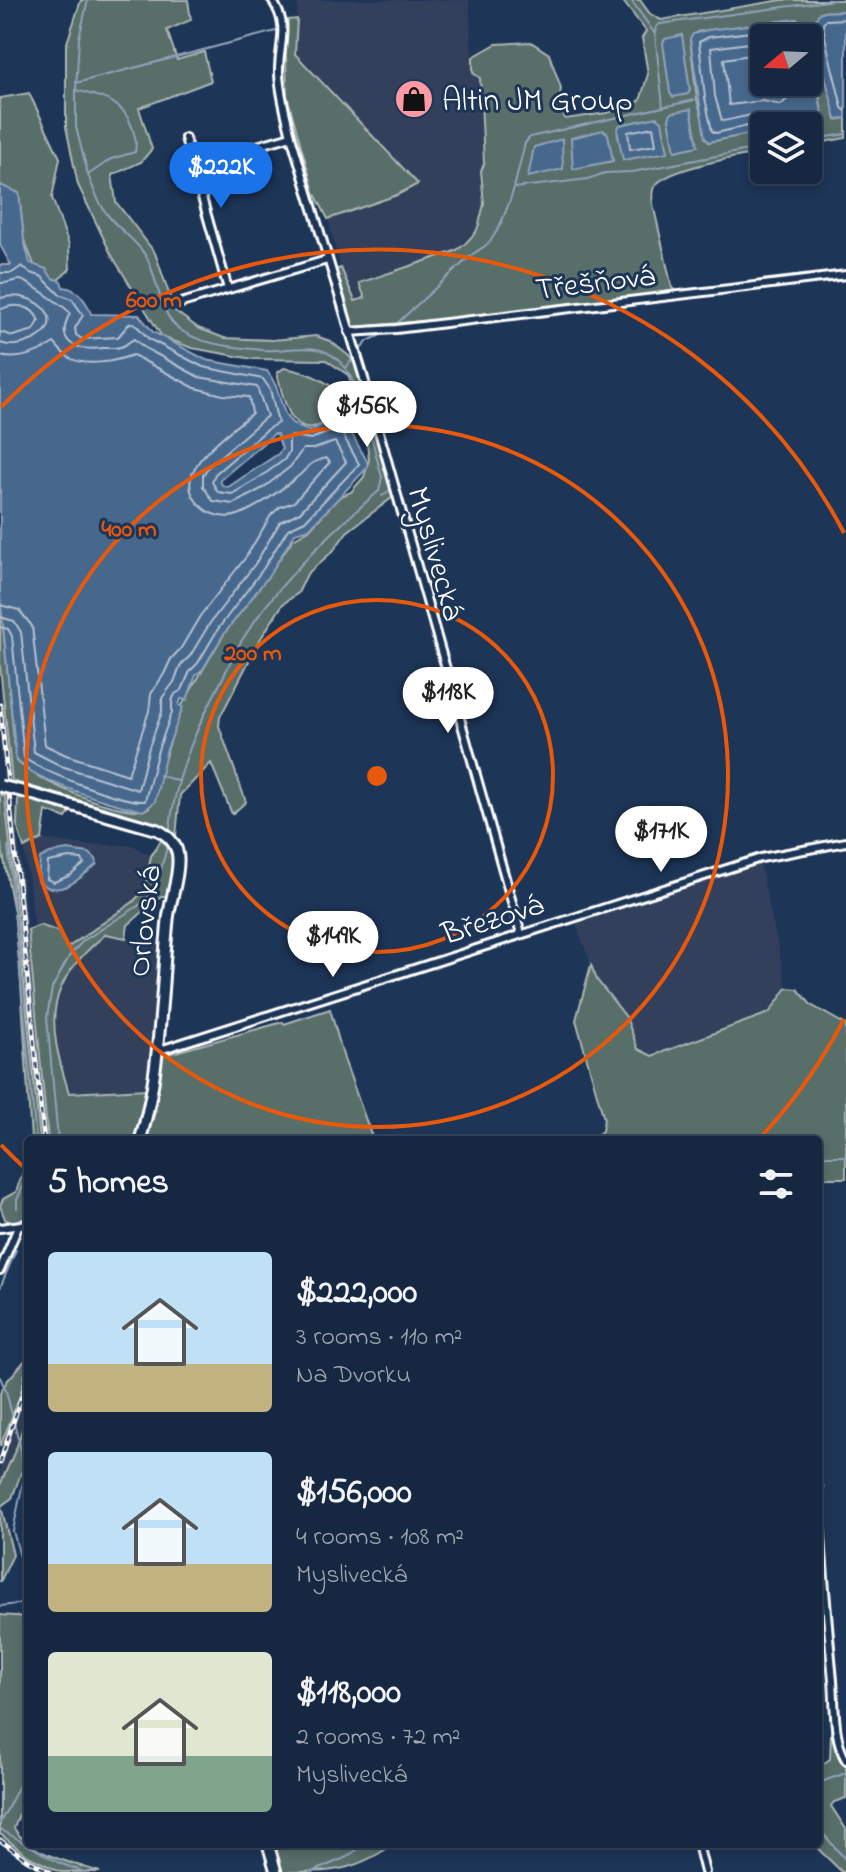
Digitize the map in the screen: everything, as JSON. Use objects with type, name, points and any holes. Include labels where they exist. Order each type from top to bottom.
[{"type":"main road","name":"Orlovská","points":[[0,786],[132,820],[170,838],[179,860],[169,915],[148,1112],[141,1136]]},
{"type":"main road","points":[[269,1848],[276,1872]]},
{"type":"street","name":"Myslivecká","points":[[272,0],[282,19],[284,31],[279,70],[291,136],[359,363],[521,934]]},
{"type":"street","points":[[192,165],[291,136]]},
{"type":"street","points":[[185,138],[228,289]]},
{"type":"street","points":[[178,304],[327,260]]},
{"type":"street","name":"Třešňová","points":[[349,332],[846,275]]},
{"type":"street","name":"Březová","points":[[155,1052],[761,858],[846,842]]},
{"type":"street","points":[[0,1228],[24,1225]]},
{"type":"street","points":[[0,1270],[18,1227]]},
{"type":"street","points":[[822,1556],[837,1722],[841,1751],[846,1760]]},
{"type":"street","points":[[699,1848],[705,1872]]},
{"type":"shaded area","points":[[298,0],[469,0],[473,73],[480,78],[484,204],[479,224],[472,237],[455,251],[360,282],[365,298],[355,301],[340,266],[328,219],[397,195],[295,54]]},
{"type":"shaded area","points":[[0,666],[48,1136],[40,1136],[0,743]]},
{"type":"shaded area","points":[[42,839],[87,845],[133,845],[151,856],[144,890],[133,902],[66,949],[40,925],[35,927],[24,848]]},
{"type":"shaded area","points":[[760,864],[787,988],[770,1013],[652,1056],[638,1050],[626,1017],[597,980],[576,924]]},
{"type":"shaded area","points":[[106,934],[159,944],[157,996],[146,1089],[69,1093],[57,1054],[54,1015],[58,992],[76,960]]},
{"type":"shaded area","points":[[24,1374],[24,1423],[0,1485],[0,1452]]},
{"type":"green space","points":[[81,0],[188,0],[191,20],[167,30],[177,60],[204,52],[211,81],[139,108],[152,149],[141,162],[112,175],[116,202],[155,253],[175,311],[198,328],[224,338],[272,340],[316,336],[330,341],[349,356],[356,366],[393,497],[347,532],[333,551],[307,574],[298,593],[283,604],[261,638],[220,717],[219,726],[246,802],[232,814],[211,763],[180,795],[176,836],[157,823],[12,781],[0,666],[0,595],[16,760],[40,777],[80,796],[120,808],[149,808],[181,707],[224,634],[293,539],[309,530],[339,497],[351,492],[364,477],[369,460],[364,419],[348,375],[326,360],[253,359],[192,348],[162,337],[111,254],[78,185],[66,127],[66,46]]},
{"type":"green space","points":[[622,0],[640,0],[650,14],[661,20],[782,0],[846,0],[846,11],[820,12],[821,24],[801,24],[797,19],[750,24],[697,32],[690,39],[697,99],[709,142],[750,134],[750,155],[689,168],[662,180],[654,188],[653,204],[672,288],[676,291],[481,316],[353,327],[335,270],[341,268],[355,301],[365,298],[359,283],[455,251],[476,232],[484,204],[481,171],[484,164],[480,78],[473,73],[473,57],[496,44],[531,42],[549,54],[561,88],[559,103],[565,119],[607,113],[640,101],[648,74],[642,38],[646,31]]},
{"type":"green space","points":[[297,19],[295,54],[418,184],[397,195],[328,219],[314,192],[287,96],[288,20]]},
{"type":"green space","points":[[822,51],[823,70],[829,82],[836,120],[846,118],[846,138],[822,142]]},
{"type":"green space","points":[[29,93],[60,158],[52,198],[69,245],[70,269],[58,280],[51,278],[46,269],[35,267],[24,240],[19,194],[0,185],[0,98]]},
{"type":"green space","points":[[284,368],[327,383],[346,402],[344,412],[314,427],[298,423],[287,409],[281,390],[277,373]]},
{"type":"green space","points":[[0,794],[5,796],[40,1136],[31,1136],[20,968],[14,912],[0,839]]},
{"type":"green space","points":[[18,795],[72,809],[66,818],[46,811],[42,839],[24,848],[17,825]]},
{"type":"green space","points":[[162,839],[172,860],[167,896],[161,896],[128,925],[126,938],[106,934],[86,952],[61,987],[54,1024],[56,1045],[69,1093],[146,1089],[135,1136],[48,1136],[28,930],[40,925],[59,932],[67,948],[133,902],[144,890],[151,856]]},
{"type":"green space","points":[[591,965],[597,980],[626,1017],[638,1049],[652,1056],[769,1013],[787,988],[798,989],[811,1005],[846,1025],[846,1178],[822,1178],[822,1136],[595,1136],[602,1131],[604,1119],[576,1020]]},
{"type":"green space","points":[[330,1009],[372,1136],[147,1136],[156,1109],[161,1056]]},
{"type":"green space","points":[[24,1169],[24,1219],[10,1222],[5,1219],[0,1206],[3,1199],[16,1192]]},
{"type":"green space","points":[[24,1362],[21,1394],[0,1447],[0,1393]]},
{"type":"green space","points":[[24,1423],[24,1465],[12,1498],[1,1506],[13,1555],[0,1582],[0,1485]]},
{"type":"green space","points":[[0,1615],[24,1617],[24,1802],[14,1828],[24,1840],[24,1848],[35,1848],[100,1872],[60,1872],[28,1856],[0,1834]]},
{"type":"green space","points":[[832,1710],[835,1750],[846,1755],[846,1798],[831,1806],[846,1829],[846,1872],[842,1872],[817,1848],[822,1848],[822,1764],[830,1759]]},
{"type":"green space","points":[[276,1848],[388,1848],[342,1868],[282,1872]]},
{"type":"water","points":[[846,11],[846,118],[836,120],[822,63],[822,24],[815,24],[820,12]]},
{"type":"water","points":[[797,19],[803,24],[756,24]]},
{"type":"water","points":[[750,25],[750,96],[819,96],[822,112],[750,112],[750,134],[709,142],[705,138],[690,39],[693,34]]},
{"type":"water","points":[[682,35],[690,90],[688,94],[673,97],[663,43],[665,39]]},
{"type":"water","points":[[691,109],[698,146],[675,151],[669,119],[671,113]]},
{"type":"water","points":[[657,117],[662,121],[668,152],[623,160],[617,130],[620,125]]},
{"type":"water","points":[[603,130],[608,134],[613,161],[573,169],[571,138]]},
{"type":"water","points":[[562,139],[563,169],[528,177],[534,147]]},
{"type":"water","points":[[0,185],[19,193],[30,263],[46,269],[52,278],[61,281],[63,287],[77,293],[91,314],[139,315],[153,332],[206,360],[267,371],[291,422],[310,431],[335,418],[345,422],[367,461],[368,467],[309,529],[295,533],[270,574],[196,675],[187,700],[181,699],[179,705],[183,707],[166,752],[155,802],[143,811],[56,784],[25,768],[16,759],[0,595],[0,265],[11,265],[0,245]],"holes":[[[277,434],[282,449],[278,454],[228,487],[222,485],[220,480]]]},
{"type":"water","points":[[68,850],[89,853],[97,864],[76,881],[61,888],[46,886],[38,881],[40,858]]},
{"type":"waterway","points":[[88,0],[79,38],[76,90],[117,105],[128,118],[136,145],[135,152],[111,159],[88,175],[106,213],[147,258],[168,316],[179,329],[208,342],[261,350],[310,348],[337,359],[346,369],[360,397],[382,477],[379,491],[305,560],[271,599],[242,640],[191,746],[175,797],[169,834]]},
{"type":"waterway","points":[[631,0],[655,34],[663,107]]},
{"type":"waterway","points":[[655,34],[660,24],[834,0]]},
{"type":"waterway","points":[[76,83],[276,31]]},
{"type":"waterway","points":[[76,91],[76,127],[88,175]]},
{"type":"waterway","points":[[514,188],[525,143],[530,137],[694,100]]},
{"type":"waterway","points":[[822,138],[846,134]]},
{"type":"waterway","points":[[393,327],[489,242],[502,222],[514,188],[588,179],[605,173],[632,172],[750,150]]},
{"type":"waterway","points":[[358,352],[368,341],[385,333]]},
{"type":"waterway","points":[[346,368],[354,357]]},
{"type":"waterway","points":[[382,496],[398,487]]},
{"type":"waterway","points":[[159,775],[178,781]]},
{"type":"waterway","points":[[58,1136],[47,1017],[52,988],[70,955],[83,941],[149,896],[157,883],[168,844]]},
{"type":"waterway","points":[[8,846],[36,1136]]},
{"type":"waterway","points":[[822,1156],[846,1156]]},
{"type":"waterway","points":[[17,1208],[24,1183]]},
{"type":"waterway","points":[[0,1288],[16,1250]]},
{"type":"waterway","points":[[0,1377],[21,1450],[24,1477]]},
{"type":"waterway","points":[[24,1477],[13,1531],[24,1571]]},
{"type":"waterway","points":[[0,1606],[24,1603]]},
{"type":"waterway","points":[[822,1782],[846,1773]]},
{"type":"waterway","points":[[0,1823],[24,1776]]},
{"type":"waterway","points":[[0,1829],[24,1843]]},
{"type":"waterway","points":[[822,1833],[846,1860]]},
{"type":"waterway","points":[[33,1848],[59,1863],[84,1872]]},
{"type":"waterway","points":[[312,1872],[347,1857],[359,1848]]},
{"type":"railway","points":[[0,705],[44,1136]]},
{"type":"railway","points":[[0,1463],[24,1388]]},
{"type":"railway","points":[[0,1840],[50,1872]]},
{"type":"place","name":"Altin JM Group","points":[[414,99]]}]
